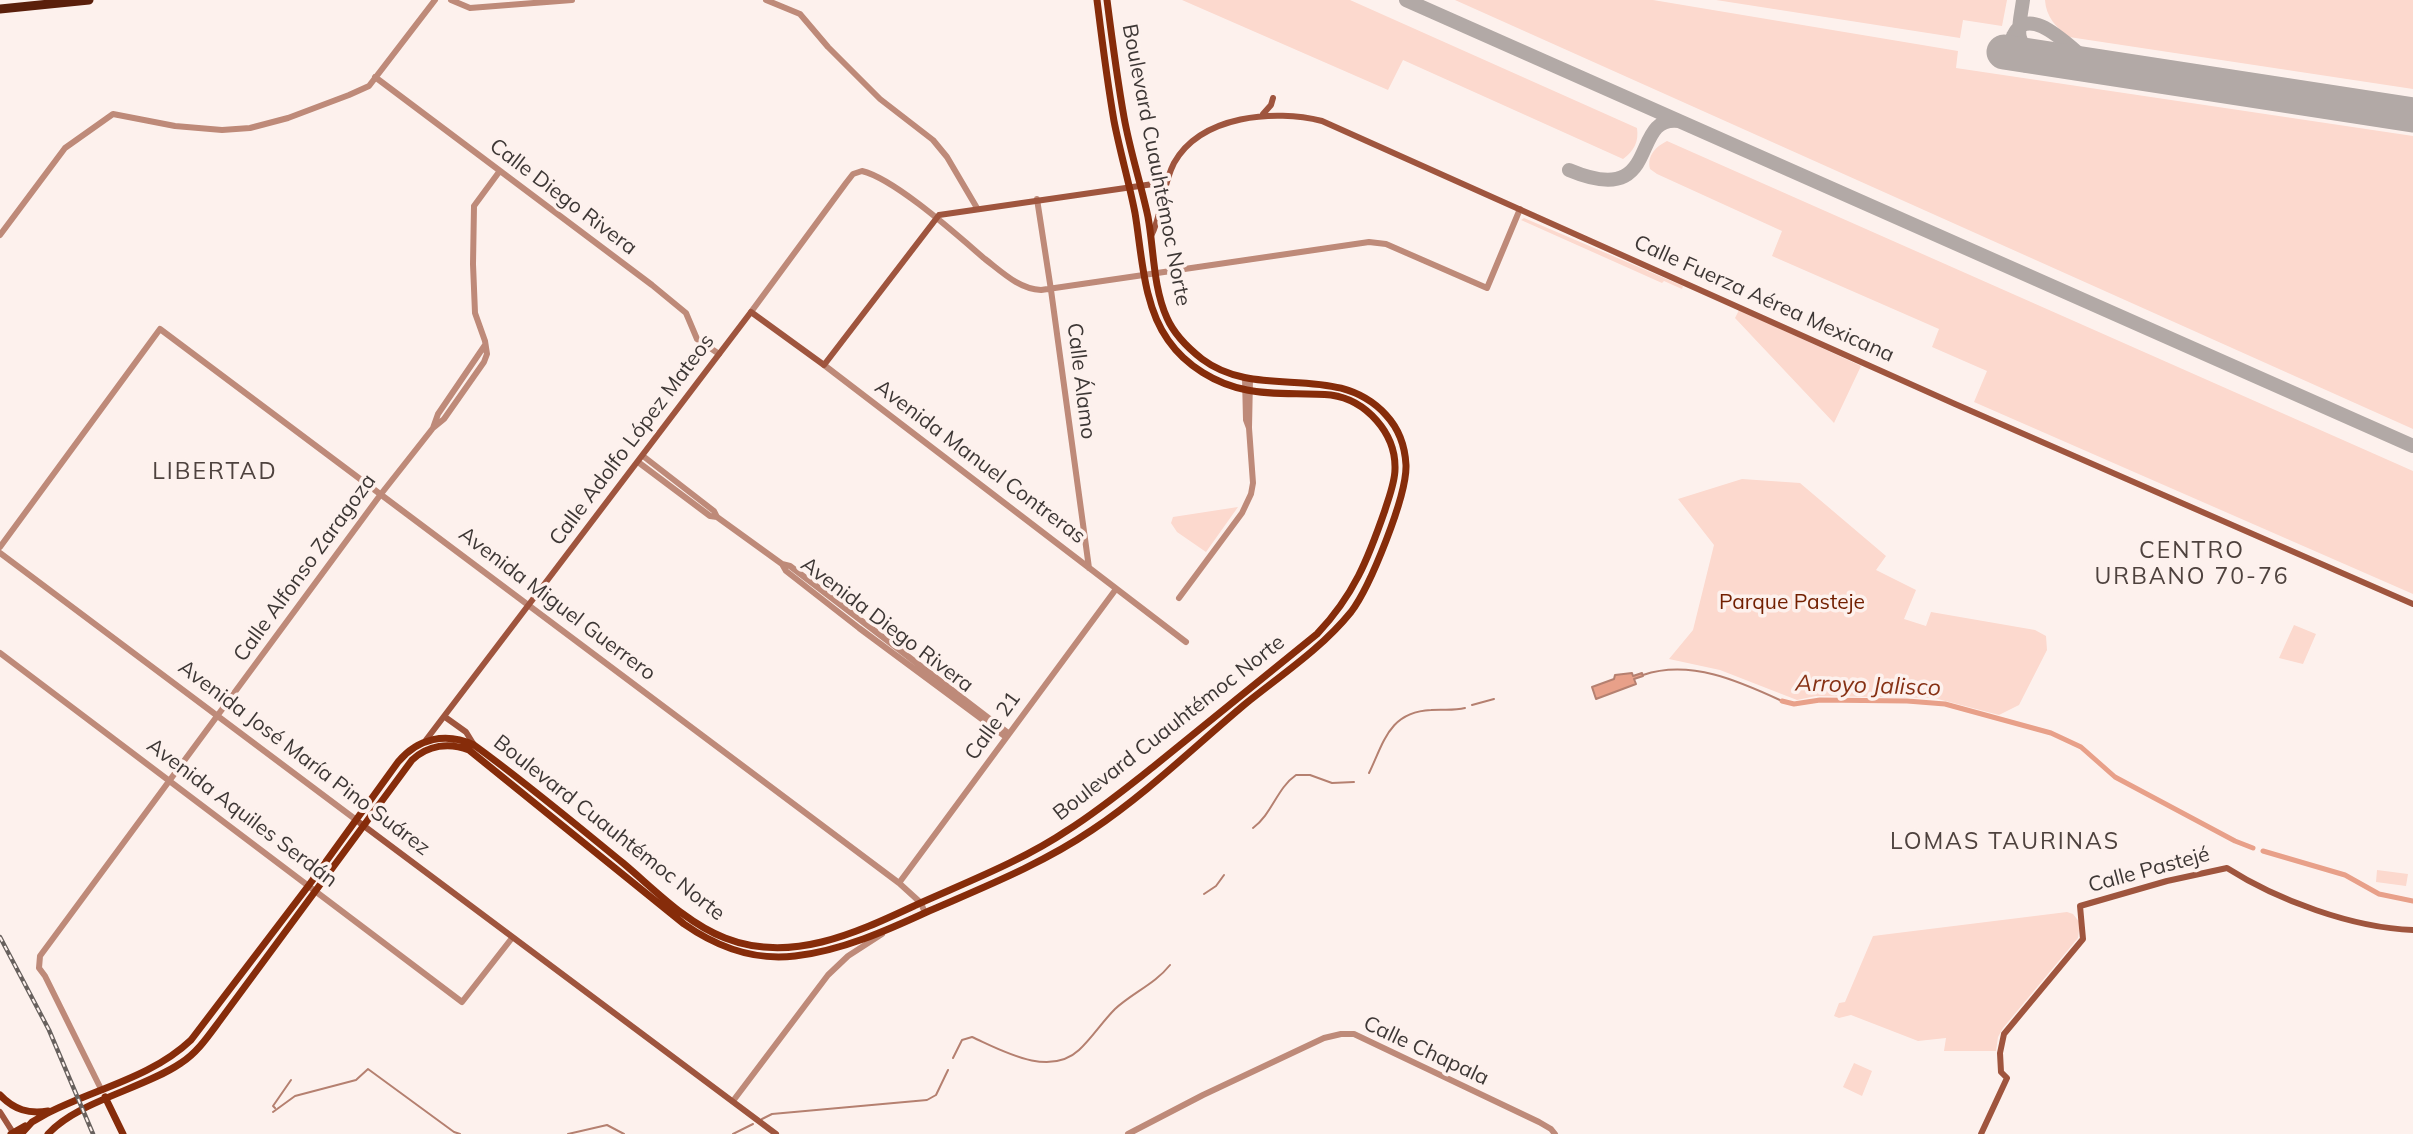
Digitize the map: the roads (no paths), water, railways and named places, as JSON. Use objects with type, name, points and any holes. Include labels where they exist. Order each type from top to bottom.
[{"type":"highway","points":[[0,7],[39,0]]},
{"type":"highway","points":[[0,7],[89,0]]},
{"type":"main road","name":"Boulevard Cuauhtémoc Norte","points":[[426,740],[455,738],[474,745],[711,932],[732,941],[764,948],[808,946],[837,938],[921,903],[1025,855],[1067,832],[1101,808],[1317,634],[1346,601],[1366,563],[1392,484],[1395,461],[1388,437],[1370,413],[1349,400],[1334,396],[1247,390],[1214,378],[1190,365],[1168,340],[1155,316],[1145,275],[1130,187],[1110,99],[1097,0]]},
{"type":"main road","name":"Boulevard Cuauhtémoc Norte","points":[[48,1134],[64,1119],[166,1072],[189,1058],[222,1019],[363,825],[418,755],[430,748],[452,745],[468,750],[684,924],[722,946],[754,955],[793,957],[824,951],[890,928],[1060,850],[1093,830],[1137,797],[1322,642],[1357,602],[1371,578],[1383,548],[1403,487],[1405,461],[1398,432],[1376,404],[1353,390],[1247,378],[1208,363],[1175,332],[1165,313],[1125,121],[1107,0]]},
{"type":"main road","points":[[1262,115],[1273,98]]},
{"type":"main road","name":"Calle Fuerza Aérea Mexicana","points":[[1151,236],[1156,227],[1167,182],[1177,159],[1200,137],[1232,122],[1262,115],[1291,114],[1322,121],[1955,404],[2413,604]]},
{"type":"main road","points":[[824,365],[935,218],[944,213],[1167,182]]},
{"type":"main road","name":"Calle Adolfo López Mateos","points":[[426,740],[751,312]]},
{"type":"main road","name":"Avenida Manuel Contreras","points":[[751,312],[824,365]]},
{"type":"main road","points":[[445,717],[466,732],[474,745]]},
{"type":"main road","points":[[0,1112],[15,1134],[52,1111],[163,1062],[191,1040],[402,757],[426,740]]},
{"type":"main road","name":"Avenida José María Pino Suárez","points":[[355,819],[776,1134]]},
{"type":"main road","name":"Calle Pastejé","points":[[1981,1134],[2007,1078],[2001,1072],[2000,1053],[2004,1034],[2082,939],[2080,906],[2167,881],[2227,868],[2245,879],[2312,908],[2336,916],[2413,930]]},
{"type":"main road","points":[[101,1090],[122,1134]]},
{"type":"main road","points":[[0,1095],[22,1110],[52,1111]]},
{"type":"main road","points":[[56,1134],[64,1119]]},
{"type":"street","points":[[0,235],[65,148],[113,114],[175,126],[222,130],[250,128],[288,118],[369,86],[435,0]]},
{"type":"street","points":[[451,0],[470,8],[572,0]]},
{"type":"street","points":[[766,0],[800,14],[828,47],[880,99],[933,140],[977,208]]},
{"type":"street","name":"Calle Diego Rivera","points":[[375,77],[579,229],[686,313],[695,336],[719,354]]},
{"type":"street","name":"Calle Adolfo López Mateos","points":[[751,312],[846,183],[858,171],[884,181],[935,218]]},
{"type":"street","name":"Calle Alfonso Zaragoza","points":[[101,1090],[39,968],[40,956],[381,494],[484,362],[485,345],[475,313],[474,206],[499,172]]},
{"type":"street","name":"Calle Álamo","points":[[1037,200],[1089,568]]},
{"type":"street","points":[[935,218],[1007,276],[1033,290],[1051,290],[1254,258],[1378,242],[1487,288],[1520,209]]},
{"type":"street","name":"Avenida Miguel Guerrero","points":[[0,547],[160,329],[899,883],[921,903],[925,913]]},
{"type":"street","name":"Avenida Manuel Contreras","points":[[824,365],[1186,642]]},
{"type":"street","points":[[1179,598],[1229,532],[1251,494],[1253,471],[1247,378]]},
{"type":"street","points":[[1247,390],[1245,420],[1249,428]]},
{"type":"street","name":"Avenida Diego Rivera","points":[[640,459],[710,516],[717,517],[782,564],[790,566],[1007,735]]},
{"type":"street","name":"Avenida José María Pino Suárez","points":[[0,553],[355,819]]},
{"type":"street","name":"Calle 21","points":[[899,883],[1116,589]]},
{"type":"street","name":"Avenida Aquiles Serdán","points":[[0,653],[462,1002],[512,938]]},
{"type":"street","points":[[733,1101],[828,975],[848,956],[890,928]]},
{"type":"street","name":"Calle Chapala","points":[[1128,1134],[1324,1038],[1341,1034],[1354,1034],[1538,1122],[1555,1134]]},
{"type":"waterway","points":[[1643,675],[1679,669],[1714,674],[1782,701]]},
{"type":"waterway","name":"Arroyo Jalisco","points":[[1472,705],[1494,699]]},
{"type":"waterway","name":"Arroyo Jalisco","points":[[1782,701],[1794,704],[1820,700],[1945,704],[2051,733],[2081,747],[2115,777],[2253,848]]},
{"type":"waterway","name":"Arroyo Jalisco","points":[[1369,773],[1384,740],[1406,716],[1431,710],[1465,708]]},
{"type":"waterway","name":"Arroyo Jalisco","points":[[1253,828],[1265,816],[1289,780],[1296,775],[1310,775],[1332,783],[1354,782]]},
{"type":"waterway","name":"Arroyo Jalisco","points":[[2263,851],[2345,875],[2379,894],[2413,901]]},
{"type":"waterway","name":"Arroyo Jalisco","points":[[1204,894],[1216,886],[1224,875]]},
{"type":"waterway","name":"Arroyo Jalisco","points":[[953,1058],[962,1040],[972,1037],[1025,1059],[1054,1062],[1067,1058],[1084,1045],[1115,1009],[1170,965]]},
{"type":"waterway","name":"Arroyo Jalisco","points":[[273,1112],[295,1096],[356,1080],[368,1069],[460,1134]]},
{"type":"waterway","name":"Arroyo Jalisco","points":[[762,1119],[772,1114],[927,1100],[936,1095],[948,1070]]},
{"type":"waterway","points":[[275,1108],[273,1106],[291,1080]]},
{"type":"waterway","name":"Arroyo Jalisco","points":[[733,1134],[753,1124]]},
{"type":"waterway","name":"Arroyo Jalisco","points":[[568,1134],[607,1125],[624,1134]]},
{"type":"railway","points":[[0,937],[49,1030],[93,1134]]},
{"type":"district","name":"LIBERTAD","points":[[215,472]]},
{"type":"district","name":"CENTRO URBANO 70-76","points":[[2192,564]]},
{"type":"district","name":"LOMAS TAURINAS","points":[[2005,842]]},
{"type":"park label","name":"Parque Pasteje","points":[[1792,603]]}]
